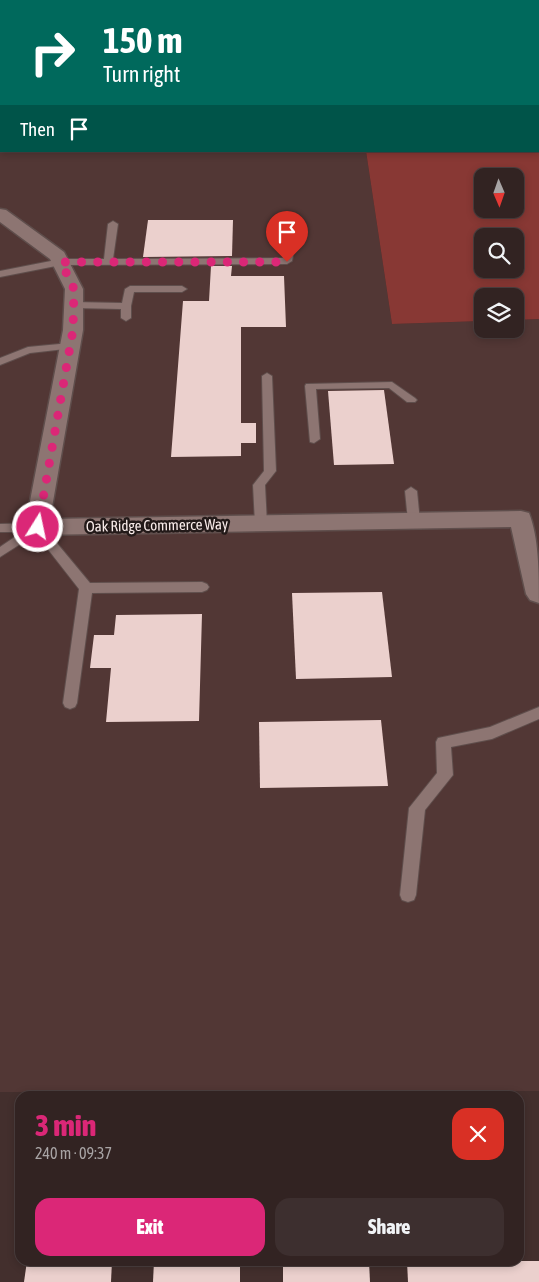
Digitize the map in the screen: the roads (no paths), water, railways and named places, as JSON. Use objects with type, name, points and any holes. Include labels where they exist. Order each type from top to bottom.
[{"type":"street","points":[[0,214],[58,256],[74,289],[70,346],[38,527]]},
{"type":"street","name":"Oak Ridge Commerce Way","points":[[38,527],[521,520],[539,594]]},
{"type":"lane","points":[[108,262],[113,224]]},
{"type":"lane","points":[[0,274],[61,262],[287,262],[293,230]]},
{"type":"lane","points":[[126,318],[126,306],[130,289],[182,289]]},
{"type":"lane","points":[[74,306],[126,306]]},
{"type":"lane","points":[[0,362],[28,350],[70,346]]},
{"type":"lane","points":[[261,524],[259,485],[270,472],[267,376]]},
{"type":"lane","points":[[314,439],[310,386],[392,385],[411,400]]},
{"type":"lane","points":[[411,491],[414,521]]},
{"type":"lane","points":[[0,528],[38,527]]},
{"type":"lane","points":[[0,553],[38,527]]},
{"type":"lane","points":[[38,527],[86,588],[70,704]]},
{"type":"lane","points":[[86,588],[202,587]]},
{"type":"lane","points":[[408,894],[417,808],[445,775],[443,742],[492,733],[539,713]]}]
